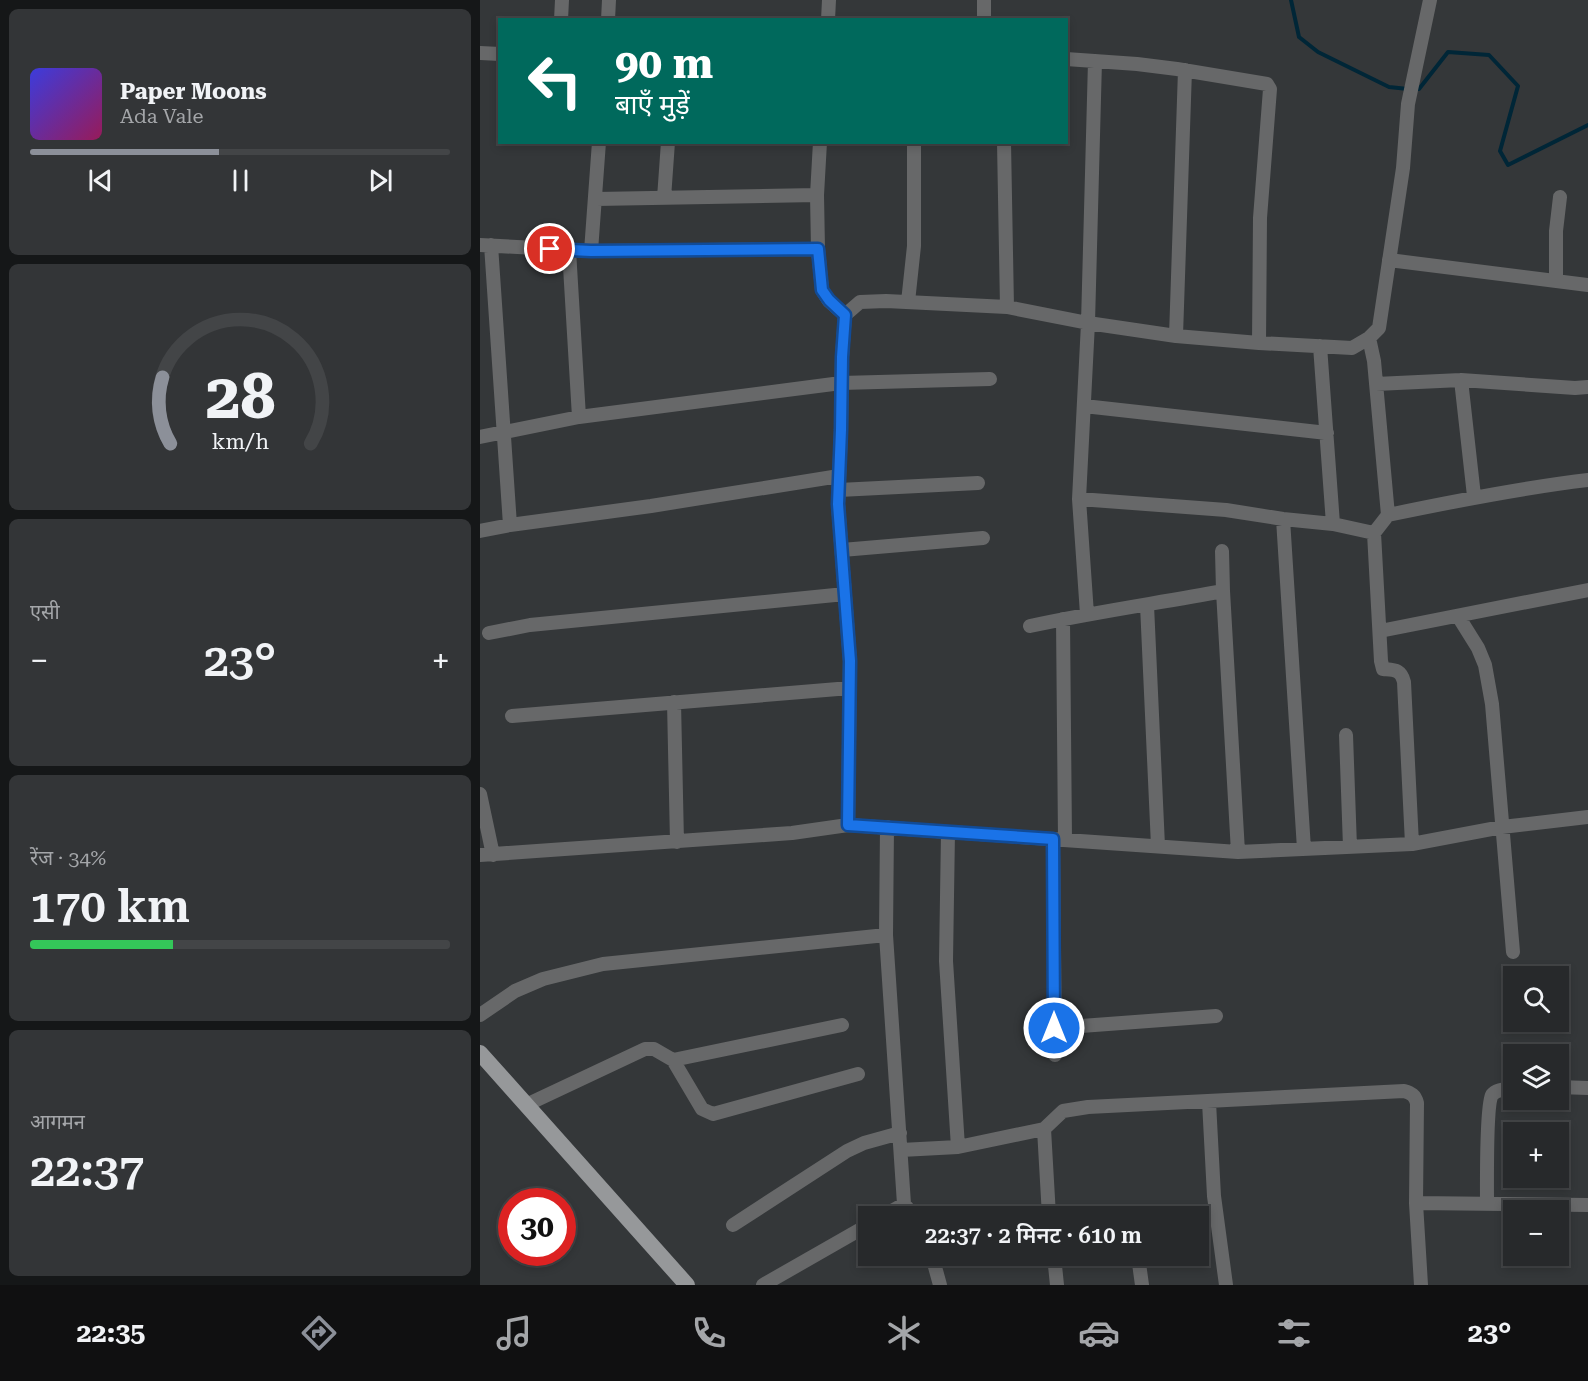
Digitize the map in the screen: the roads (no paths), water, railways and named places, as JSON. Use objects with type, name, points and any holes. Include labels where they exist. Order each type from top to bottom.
[{"type":"main road","points":[[480,1053],[687,1285]]},
{"type":"street","points":[[561,0],[561,18]]},
{"type":"street","points":[[608,18],[609,0]]},
{"type":"street","points":[[828,18],[829,0]]},
{"type":"street","points":[[984,0],[984,18]]},
{"type":"street","points":[[848,825],[850,661],[838,504],[845,315],[860,302],[886,301],[1007,307],[1088,323],[1176,336],[1352,348],[1379,328],[1403,168],[1408,104],[1430,0]]},
{"type":"street","points":[[480,54],[498,54]]},
{"type":"street","points":[[1068,59],[1137,64],[1267,84],[1270,89],[1260,218],[1258,343]]},
{"type":"street","points":[[1088,614],[1079,499],[1088,323],[1095,61]]},
{"type":"street","points":[[1176,336],[1185,70]]},
{"type":"street","points":[[591,251],[600,144]]},
{"type":"street","points":[[664,198],[668,144]]},
{"type":"street","points":[[820,144],[817,195],[818,249],[822,290],[845,315]]},
{"type":"street","points":[[908,302],[914,246],[914,144]]},
{"type":"street","points":[[1004,144],[1007,307]]},
{"type":"street","points":[[596,199],[817,195]]},
{"type":"street","points":[[1556,281],[1556,231],[1560,197]]},
{"type":"street","points":[[510,525],[485,245],[591,251],[818,249]]},
{"type":"street","points":[[569,250],[579,417]]},
{"type":"street","points":[[1389,260],[1588,285]]},
{"type":"street","points":[[1368,338],[1374,361],[1388,515]]},
{"type":"street","points":[[1320,346],[1333,524]]},
{"type":"street","points":[[480,437],[579,417],[842,383],[990,379]]},
{"type":"street","points":[[1376,384],[1461,380],[1588,387]]},
{"type":"street","points":[[1461,380],[1474,496]]},
{"type":"street","points":[[1084,406],[1327,434]]},
{"type":"street","points":[[480,531],[839,476]]},
{"type":"street","points":[[1412,844],[1404,682],[1395,669],[1381,667],[1374,533],[1388,515],[1474,496],[1588,480]]},
{"type":"street","points":[[839,490],[978,483]]},
{"type":"street","points":[[1079,499],[1226,510],[1333,524],[1374,533]]},
{"type":"street","points":[[1283,519],[1304,849]]},
{"type":"street","points":[[842,550],[982,538]]},
{"type":"street","points":[[1222,551],[1238,852]]},
{"type":"street","points":[[1380,631],[1588,590]]},
{"type":"street","points":[[1030,626],[1223,591]]},
{"type":"street","points":[[489,633],[530,625],[845,594]]},
{"type":"street","points":[[1147,605],[1158,846]]},
{"type":"street","points":[[1458,616],[1485,664],[1492,704],[1513,952]]},
{"type":"street","points":[[1055,1055],[1063,619]]},
{"type":"street","points":[[512,716],[850,688]]},
{"type":"street","points":[[674,702],[677,842]]},
{"type":"street","points":[[1346,735],[1350,847]]},
{"type":"street","points":[[480,794],[486,855],[792,833],[848,825],[1238,852],[1412,844],[1502,827],[1588,817]]},
{"type":"street","points":[[887,828],[885,934],[902,1150],[904,1204],[900,1206]]},
{"type":"street","points":[[948,832],[946,961],[958,1147]]},
{"type":"street","points":[[480,1015],[515,991],[543,979],[603,964],[885,934]]},
{"type":"street","points":[[1054,1028],[1216,1016]]},
{"type":"street","points":[[673,1060],[842,1025]]},
{"type":"street","points":[[526,1106],[645,1049],[654,1049],[673,1060],[702,1109],[713,1114],[858,1074]]},
{"type":"street","points":[[1569,1087],[1588,1088]]},
{"type":"street","points":[[902,1150],[958,1147],[1044,1129],[1062,1111],[1088,1107],[1404,1090],[1412,1094],[1417,1103],[1416,1203],[1421,1285]]},
{"type":"street","points":[[1487,1203],[1488,1111],[1491,1096],[1503,1090]]},
{"type":"street","points":[[1209,1102],[1214,1196],[1226,1285]]},
{"type":"street","points":[[1044,1129],[1048,1206]]},
{"type":"street","points":[[733,1225],[847,1151],[864,1143],[900,1133]]},
{"type":"street","points":[[1416,1203],[1588,1205]]},
{"type":"street","points":[[763,1285],[858,1231]]},
{"type":"street","points":[[935,1266],[940,1285]]},
{"type":"street","points":[[1055,1266],[1057,1285]]},
{"type":"street","points":[[1139,1266],[1142,1285]]},
{"type":"waterway","points":[[1291,0],[1299,37],[1318,52],[1389,87],[1408,89]]},
{"type":"waterway","points":[[1415,89],[1419,89],[1448,52],[1489,55],[1518,86],[1500,151],[1508,165],[1588,125]]}]
